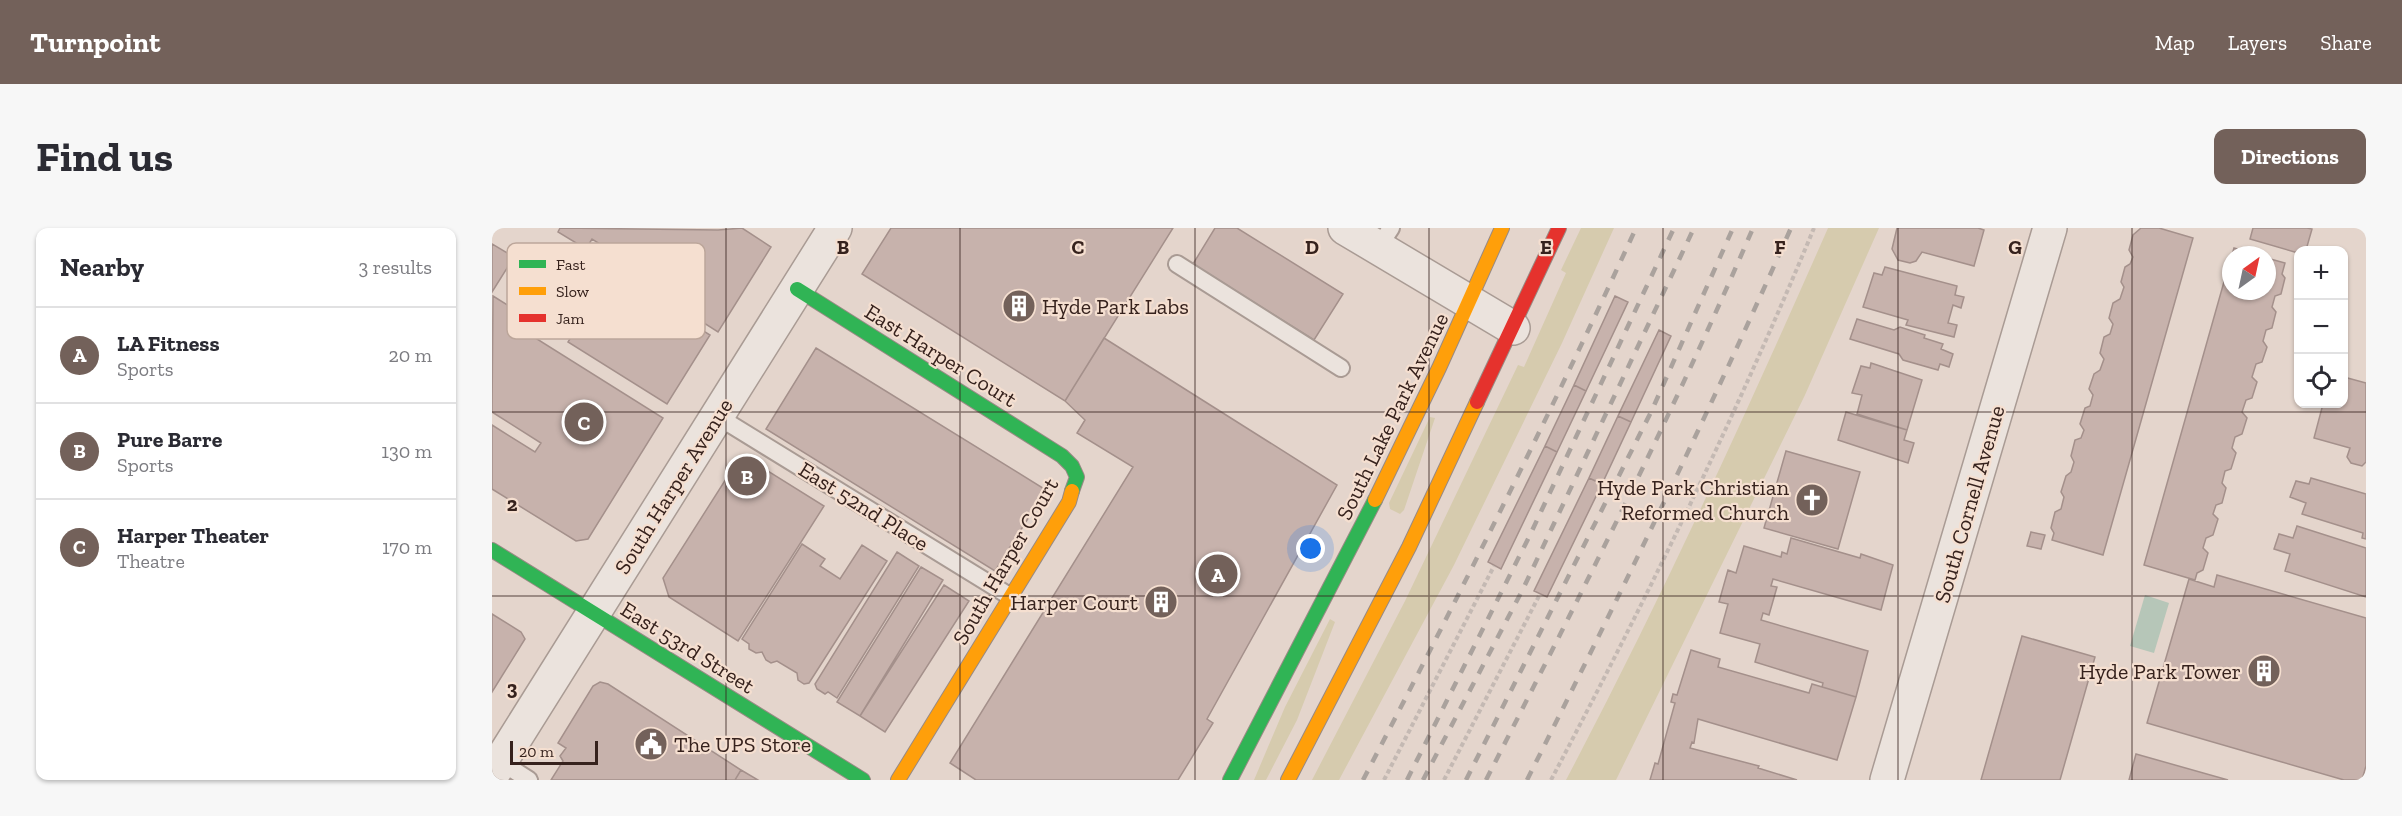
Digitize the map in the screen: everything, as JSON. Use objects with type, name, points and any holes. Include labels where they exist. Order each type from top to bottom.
[{"type":"main road","name":"South Lake Park Avenue","points":[[1230,780],[1368,526],[1471,302],[1502,228]]},
{"type":"main road","points":[[1288,780],[1513,328],[1559,228]]},
{"type":"main road","name":"East Harper Court","points":[[797,289],[1062,456]]},
{"type":"main road","name":"South Harper Court","points":[[898,780],[1069,502],[1077,477],[1072,466],[1062,456]]},
{"type":"main road","name":"East 53rd Street","points":[[492,550],[863,780]]},
{"type":"street","name":"South Harper Avenue","points":[[496,769],[835,228]]},
{"type":"street","points":[[1345,228],[1385,238],[1471,302],[1513,328]]},
{"type":"street","name":"South Cornell Avenue","points":[[1887,780],[2050,228]]},
{"type":"lane","points":[[1177,264],[1341,368]]},
{"type":"lane","name":"East 52nd Place","points":[[717,416],[1011,597]]},
{"type":"lane","points":[[496,769],[529,780]]},
{"type":"path","points":[[1551,780],[1616,656],[1760,354],[1814,228]]},
{"type":"path","points":[[1384,780],[1494,566]]},
{"type":"path","points":[[1444,780],[1540,594]]},
{"type":"shaded area","points":[[1581,228],[1614,228],[1562,343],[1454,565],[1339,780],[1312,780],[1405,601],[1518,365],[1524,367],[1566,273],[1561,270]]},
{"type":"shaded area","points":[[1828,228],[1879,228],[1805,395],[1616,780],[1566,780],[1702,506]]},
{"type":"shaded area","points":[[1430,417],[1435,418],[1404,510],[1400,514],[1390,509],[1389,503]]},
{"type":"shaded area","points":[[2145,595],[2169,603],[2154,653],[2130,646]]},
{"type":"shaded area","points":[[1330,619],[1335,622],[1297,720],[1266,780],[1254,780],[1285,707]]},
{"type":"building","points":[[560,228],[718,230],[742,228],[771,247],[718,332],[705,324],[705,243],[598,243],[592,239],[590,243],[576,243],[558,232]]},
{"type":"building","name":"Hyde Park Labs","points":[[891,228],[1173,228],[1065,401],[862,274]]},
{"type":"building","points":[[1215,228],[1237,228],[1343,294],[1314,340],[1193,264]]},
{"type":"building","points":[[1897,228],[1978,228],[1984,230],[1974,266],[1922,252],[1916,261],[1910,263],[1898,260],[1892,249]]},
{"type":"building","points":[[2141,228],[2159,228],[2193,238],[2103,555],[2052,540],[2054,533],[2051,528],[2055,512],[2061,509],[2064,497],[2061,492],[2074,462],[2071,456],[2075,440],[2081,438],[2084,430],[2080,424],[2085,408],[2090,406],[2093,395],[2089,389],[2094,374],[2100,370],[2104,359],[2100,353],[2104,337],[2110,334],[2113,324],[2109,318],[2113,303],[2120,299],[2124,287],[2121,282],[2125,267],[2130,264],[2133,257],[2129,250],[2133,235]]},
{"type":"building","points":[[2253,228],[2312,229],[2307,246],[2294,246],[2294,252],[2250,239]]},
{"type":"building","points":[[492,244],[507,253],[507,268],[492,292]]},
{"type":"building","points":[[2276,260],[2285,263],[2282,274],[2285,278],[2281,294],[2276,296]]},
{"type":"building","points":[[1885,267],[1957,286],[1955,295],[1964,297],[1961,308],[1953,305],[1948,323],[1957,325],[1954,337],[1906,325],[1908,320],[1863,307],[1874,273],[1882,275]]},
{"type":"building","points":[[2222,289],[2222,300],[2274,300],[2272,307],[2276,312],[2272,328],[2266,330],[2263,341],[2267,347],[2262,362],[2256,364],[2252,377],[2257,382],[2252,398],[2246,400],[2242,412],[2247,418],[2242,434],[2235,437],[2232,448],[2236,453],[2231,469],[2225,471],[2222,483],[2226,488],[2222,503],[2216,505],[2213,514],[2218,519],[2213,535],[2206,538],[2203,548],[2208,553],[2203,570],[2197,573],[2195,580],[2144,565]]},
{"type":"building","points":[[493,296],[507,305],[507,339],[537,339],[663,418],[588,539],[576,541],[492,489],[492,425],[535,452],[541,443],[492,412]]},
{"type":"building","points":[[1615,296],[1628,302],[1586,391],[1574,385]]},
{"type":"building","points":[[1857,319],[1894,330],[1900,327],[1943,344],[1941,349],[1953,354],[1949,367],[1940,364],[1938,370],[1903,360],[1899,354],[1850,339]]},
{"type":"building","points":[[1659,330],[1671,336],[1631,422],[1618,416]]},
{"type":"building","points":[[705,332],[710,335],[667,404],[568,342],[570,339],[705,339]]},
{"type":"building","name":"Harper Court","points":[[1104,338],[1337,485],[1207,719],[1213,723],[1178,780],[976,780],[950,763],[1133,467],[1077,433],[1085,420],[1065,401]]},
{"type":"building","points":[[816,348],[1046,490],[995,571],[766,429]]},
{"type":"building","points":[[1871,363],[1922,380],[1907,430],[1857,414],[1862,395],[1852,393],[1861,366],[1870,368]]},
{"type":"building","points":[[2348,378],[2366,383],[2366,462],[2362,466],[2351,463],[2347,457],[2350,448],[2314,438],[2322,408],[2348,408]]},
{"type":"building","points":[[1574,385],[1586,391],[1557,452],[1545,446]]},
{"type":"building","points":[[1846,412],[1907,430],[1904,440],[1914,443],[1908,463],[1838,440]]},
{"type":"building","points":[[1618,416],[1631,422],[1602,484],[1589,478]]},
{"type":"building","points":[[1545,446],[1557,452],[1501,569],[1488,562]]},
{"type":"building","name":"Hyde Park Christian Reformed Church","points":[[1786,451],[1860,472],[1838,549],[1764,528]]},
{"type":"building","points":[[755,463],[824,506],[738,641],[669,597],[663,578],[733,468]]},
{"type":"building","points":[[1589,478],[1602,484],[1547,597],[1534,591]]},
{"type":"building","points":[[2311,478],[2366,494],[2366,539],[2362,538],[2363,533],[2302,514],[2306,503],[2290,497],[2296,481],[2309,484]]},
{"type":"building","points":[[2297,526],[2366,548],[2366,597],[2285,571],[2290,554],[2274,549],[2279,534],[2293,538]]},
{"type":"building","points":[[2031,532],[2045,535],[2041,549],[2027,546]]},
{"type":"building","points":[[1791,538],[1860,558],[1861,554],[1893,565],[1881,610],[1773,579],[1771,586],[1777,587],[1769,615],[1763,613],[1761,620],[1868,651],[1856,697],[1822,687],[1823,683],[1755,662],[1760,644],[1720,633],[1728,604],[1719,602],[1728,570],[1736,573],[1744,546],[1781,557],[1782,552],[1787,554]]},
{"type":"building","points":[[802,544],[825,559],[820,566],[840,579],[862,545],[887,561],[809,683],[804,684],[798,680],[797,673],[777,661],[771,663],[766,660],[762,652],[756,653],[749,649],[749,644],[742,639]]},
{"type":"building","points":[[897,552],[919,566],[837,698],[828,692],[825,694],[817,689],[815,684]]},
{"type":"building","points":[[921,567],[943,580],[860,716],[837,702]]},
{"type":"building","name":"Hyde Park Tower","points":[[2217,575],[2366,618],[2366,766],[2362,780],[2344,780],[2147,723],[2189,579],[2214,587]]},
{"type":"building","points":[[944,585],[969,601],[885,732],[860,716]]},
{"type":"building","points":[[492,614],[521,632],[525,639],[492,692]]},
{"type":"building","points":[[2022,636],[2095,657],[2060,780],[1981,780]]},
{"type":"building","points":[[1691,650],[1720,659],[1718,667],[1809,693],[1812,684],[1856,697],[1837,760],[1698,719],[1694,743],[1692,742],[1690,748],[1759,766],[1758,768],[1797,780],[1650,780],[1655,763],[1658,764],[1675,703],[1671,702],[1673,694],[1677,695]]},
{"type":"building","points":[[600,682],[608,684],[741,770],[735,780],[551,780],[563,761],[560,756],[566,748],[558,743],[593,686]]},
{"type":"building","points":[[2136,754],[2228,780],[2129,780]]},
{"type":"building","points":[[741,770],[758,780],[735,780]]},
{"type":"railway","points":[[1363,780],[1503,506],[1636,228]]},
{"type":"railway","points":[[1407,780],[1530,535],[1674,228]]},
{"type":"railway","points":[[1423,780],[1523,589],[1694,228]]},
{"type":"railway","points":[[1466,780],[1652,410],[1733,228]]},
{"type":"railway","points":[[1486,780],[1657,437],[1753,228]]},
{"type":"railway","points":[[1527,780],[1662,506],[1791,228]]},
{"type":"traffic: fast","points":[[797,289],[1062,456],[1072,466],[1077,477],[1072,491]]},
{"type":"traffic: fast","points":[[1230,780],[1375,500]]},
{"type":"traffic: fast","points":[[492,550],[863,780]]},
{"type":"traffic: slow","points":[[1375,500],[1439,368],[1502,228]]},
{"type":"traffic: slow","points":[[1288,780],[1409,547],[1477,402]]},
{"type":"traffic: slow","points":[[898,780],[1069,502],[1072,491]]},
{"type":"traffic: jam","points":[[1477,402],[1559,228]]},
{"type":"place","name":"Hyde Park Labs","points":[[1019,306]]},
{"type":"place","name":"Harper Theater","points":[[584,422]]},
{"type":"place","name":"Pure Barre","points":[[747,476]]},
{"type":"place","name":"Hyde Park Christian Reformed Church","points":[[1812,500]]},
{"type":"place","name":"LA Fitness","points":[[1218,574]]},
{"type":"place","name":"Harper Court","points":[[1161,602]]},
{"type":"place","name":"Hyde Park Tower","points":[[2264,671]]},
{"type":"place","name":"The UPS Store","points":[[651,744]]}]
